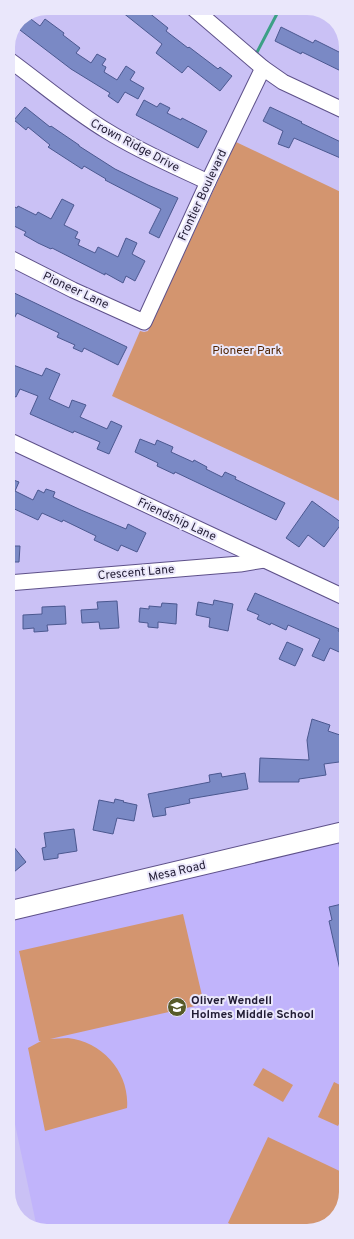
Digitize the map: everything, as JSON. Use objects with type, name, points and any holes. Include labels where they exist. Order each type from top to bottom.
[{"type":"main road","name":"Mesa Road","points":[[15,910],[339,833]]},
{"type":"street","points":[[201,15],[263,68],[282,82],[339,109]]},
{"type":"street","name":"Crown Ridge Drive","points":[[15,64],[82,116],[135,148],[208,182]]},
{"type":"street","name":"Frontier Boulevard","points":[[144,322],[208,182],[263,68]]},
{"type":"street","name":"Pioneer Lane","points":[[15,261],[73,290],[144,322]]},
{"type":"street","name":"Friendship Lane","points":[[15,443],[339,595]]},
{"type":"street","name":"Crescent Lane","points":[[15,582],[240,564],[264,560]]},
{"type":"shaded area","name":"Oliver Wendell Holmes Middle School","points":[[339,839],[339,1196],[335,1208],[331,1213],[319,1222],[307,1224],[45,1224],[36,1222],[15,1124],[15,916]]},
{"type":"green space","name":"Pioneer Park","points":[[236,142],[339,191],[339,501],[112,396],[140,331],[148,331]]},
{"type":"green space","points":[[183,914],[204,1004],[50,1039],[68,1038],[81,1041],[103,1053],[112,1061],[124,1083],[127,1095],[127,1108],[45,1131],[28,1048],[41,1041],[39,1041],[19,951]]},
{"type":"green space","points":[[263,1068],[293,1085],[283,1102],[253,1085]]},
{"type":"green space","points":[[334,1082],[339,1084],[338,1126],[318,1117]]},
{"type":"green space","points":[[268,1137],[339,1171],[339,1196],[335,1208],[328,1216],[319,1222],[307,1224],[228,1223]]},
{"type":"building","points":[[126,15],[152,15],[168,28],[166,31],[188,48],[189,47],[218,69],[220,67],[232,76],[220,91],[188,66],[182,73],[156,53],[162,44]]},
{"type":"building","points":[[31,19],[40,26],[45,19],[64,33],[63,35],[80,48],[76,53],[91,63],[97,54],[106,59],[102,65],[106,67],[104,72],[117,80],[126,66],[135,72],[130,80],[144,88],[138,99],[125,92],[118,103],[108,96],[110,93],[71,69],[20,30],[24,24]]},
{"type":"building","points":[[281,27],[313,43],[315,40],[339,52],[339,70],[302,52],[301,54],[275,41]]},
{"type":"building","points":[[144,100],[157,107],[160,103],[170,108],[167,113],[181,120],[182,118],[207,131],[198,148],[136,115]]},
{"type":"building","points":[[25,107],[50,127],[51,126],[115,169],[178,198],[159,238],[149,233],[161,209],[105,180],[106,179],[84,166],[82,169],[48,147],[50,145],[28,127],[26,130],[15,121]]},
{"type":"building","points":[[270,107],[302,122],[301,123],[339,141],[339,157],[294,138],[289,148],[278,144],[283,131],[263,121]]},
{"type":"building","points":[[62,199],[74,205],[64,225],[78,232],[75,238],[80,240],[78,245],[95,253],[98,247],[118,257],[126,238],[137,243],[132,254],[145,261],[135,281],[126,276],[123,283],[24,235],[26,232],[15,226],[15,207],[17,208],[18,206],[36,215],[38,212],[51,219]]},
{"type":"building","points":[[15,293],[127,347],[118,365],[84,348],[82,352],[73,348],[75,345],[57,337],[59,333],[17,313],[15,317]]},
{"type":"building","points":[[15,366],[42,376],[46,368],[60,374],[49,399],[69,408],[72,400],[86,405],[80,417],[107,429],[111,421],[122,426],[109,454],[97,449],[100,442],[74,431],[73,433],[30,414],[38,396],[20,389],[16,397]]},
{"type":"building","points":[[140,439],[155,445],[157,440],[173,447],[171,452],[193,462],[194,460],[207,467],[206,469],[222,477],[225,472],[236,477],[235,479],[285,503],[276,520],[175,472],[174,474],[157,466],[158,463],[135,452]]},
{"type":"building","points":[[15,481],[19,482],[15,491]]},
{"type":"building","points":[[46,489],[55,492],[53,497],[81,510],[126,529],[128,524],[146,533],[137,552],[121,545],[118,551],[94,540],[96,536],[63,520],[62,522],[42,513],[38,520],[15,509],[15,491],[33,500],[38,490],[44,493]]},
{"type":"building","points":[[312,501],[339,521],[339,527],[324,547],[308,535],[299,547],[286,538]]},
{"type":"building","points":[[15,546],[20,546],[19,562],[15,562]]},
{"type":"building","points":[[255,593],[339,629],[339,652],[330,648],[324,661],[312,656],[320,639],[288,625],[286,630],[271,623],[270,625],[257,619],[259,615],[247,610]]},
{"type":"building","points":[[214,600],[233,604],[228,631],[209,627],[210,618],[196,615],[198,602],[213,605]]},
{"type":"building","points":[[117,601],[119,628],[100,629],[99,622],[82,623],[81,610],[98,609],[97,602]]},
{"type":"building","points":[[162,603],[177,604],[176,624],[158,622],[158,628],[148,627],[148,623],[139,622],[140,608],[149,609],[149,606],[161,607]]},
{"type":"building","points":[[65,606],[66,624],[47,625],[48,631],[34,632],[34,628],[23,629],[23,615],[42,614],[42,607]]},
{"type":"building","points":[[287,642],[303,649],[295,666],[279,659]]},
{"type":"building","points":[[312,719],[330,725],[328,731],[339,735],[339,762],[324,764],[326,775],[299,779],[299,782],[259,782],[260,758],[309,760],[307,740]]},
{"type":"building","points":[[221,773],[222,777],[245,773],[248,789],[189,799],[190,803],[165,808],[166,815],[153,817],[148,794],[210,782],[209,775]]},
{"type":"building","points":[[115,799],[137,805],[134,821],[117,818],[113,834],[93,830],[99,800],[114,803]]},
{"type":"building","points":[[74,829],[77,851],[58,854],[58,858],[44,860],[42,848],[46,847],[44,833]]},
{"type":"building","points":[[15,848],[26,862],[15,871]]},
{"type":"building","points":[[339,905],[339,966],[329,921],[332,920],[329,907]]},
{"type":"waterway","points":[[255,56],[276,15]]},
{"type":"place","name":"Oliver Wendell Holmes Middle School","points":[[177,1007]]}]
